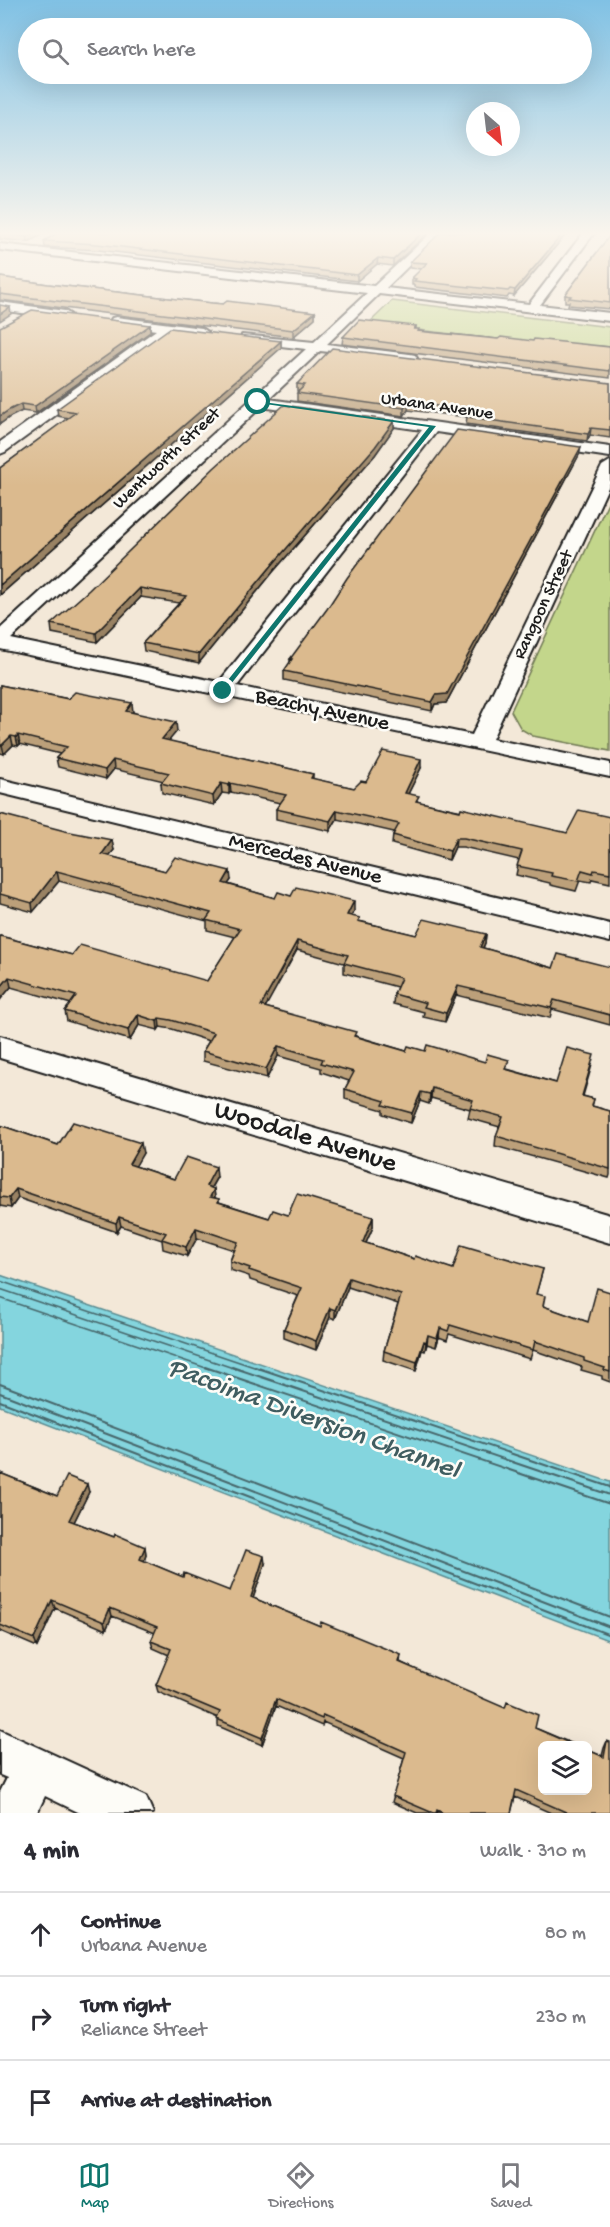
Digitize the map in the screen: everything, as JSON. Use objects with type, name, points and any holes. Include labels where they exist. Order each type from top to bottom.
[{"type":"street","points":[[10,322],[19,317]]},
{"type":"street","name":"Wentworth Street","points":[[0,641],[349,317]]},
{"type":"street","points":[[98,319],[213,333]]},
{"type":"street","points":[[0,449],[166,328]]},
{"type":"street","points":[[236,336],[422,359]]},
{"type":"street","name":"Urbana Avenue","points":[[258,402],[610,452]]},
{"type":"street","points":[[223,691],[433,426]]},
{"type":"street","name":"Rangoon Street","points":[[479,743],[610,466]]},
{"type":"street","name":"Beachy Avenue","points":[[0,641],[223,691],[610,770]]},
{"type":"street","name":"Mercedes Avenue","points":[[0,786],[610,933]]},
{"type":"street","name":"Woodale Avenue","points":[[0,1047],[610,1229]]},
{"type":"street","points":[[14,1813],[17,1760],[130,1813]]},
{"type":"green space","points":[[376,317],[523,317],[610,327],[610,353],[368,324]]},
{"type":"green space","points":[[610,498],[610,751],[533,736],[521,729],[511,711]]},
{"type":"water","name":"Pacoima Diversion Channel","points":[[0,1275],[610,1482],[610,1641],[0,1406]]},
{"type":"building","points":[[20,317],[84,317],[150,325],[35,406],[21,404],[0,416],[0,327]]},
{"type":"building","points":[[184,317],[309,317],[293,330]]},
{"type":"building","points":[[359,320],[416,326],[414,329],[419,329],[418,331],[610,347],[610,371],[343,337]]},
{"type":"building","points":[[170,328],[281,341],[0,585],[0,468],[76,412],[57,409]]},
{"type":"building","points":[[332,348],[610,383],[610,430],[591,428],[588,434],[467,417],[472,411],[409,402],[404,408],[297,393],[305,385],[297,384]]},
{"type":"building","points":[[284,405],[394,421],[375,447],[273,564],[199,654],[143,643],[186,596],[140,588],[96,633],[51,624],[214,468]]},
{"type":"building","points":[[457,430],[581,447],[447,694],[436,695],[432,702],[284,671],[347,578]]},
{"type":"building","points":[[0,685],[68,699],[75,692],[132,703],[126,711],[176,722],[162,739],[313,774],[311,778],[354,788],[361,781],[366,782],[383,751],[421,759],[405,793],[419,796],[416,801],[460,811],[461,808],[567,833],[579,810],[610,817],[610,873],[594,870],[593,873],[582,870],[578,881],[551,876],[552,873],[517,866],[522,851],[456,838],[450,851],[393,835],[399,824],[337,810],[330,821],[276,809],[286,795],[221,783],[213,796],[161,783],[169,773],[113,760],[105,770],[56,758],[67,747],[18,735],[11,736],[0,745]]},
{"type":"building","points":[[0,814],[65,831],[112,840],[102,854],[165,871],[175,857],[230,871],[223,883],[275,898],[278,892],[291,896],[296,887],[354,901],[347,915],[360,918],[358,921],[416,935],[424,919],[486,934],[480,947],[553,968],[558,954],[610,967],[610,1015],[554,1000],[551,1008],[458,986],[446,1013],[424,1007],[426,1003],[394,994],[401,978],[344,963],[348,955],[297,941],[261,1006],[356,1032],[354,1036],[406,1051],[408,1046],[425,1051],[427,1045],[485,1062],[487,1054],[509,1060],[505,1069],[556,1083],[567,1048],[594,1055],[582,1096],[594,1099],[592,1106],[610,1111],[610,1169],[496,1136],[503,1117],[470,1108],[473,1100],[432,1088],[430,1094],[421,1092],[412,1113],[383,1105],[385,1101],[345,1089],[354,1072],[321,1063],[323,1059],[278,1046],[266,1069],[203,1051],[214,1033],[171,1020],[159,1018],[157,1021],[138,1015],[128,1030],[65,1011],[76,996],[9,977],[0,988],[0,936],[72,955],[80,945],[207,981],[240,929],[206,920],[211,913],[57,871],[32,903],[0,894]]},
{"type":"building","points":[[73,1122],[141,1143],[129,1164],[174,1179],[186,1157],[216,1167],[206,1186],[214,1189],[210,1197],[219,1199],[218,1202],[269,1218],[273,1210],[288,1215],[297,1194],[373,1217],[363,1242],[414,1259],[415,1256],[453,1269],[461,1245],[543,1269],[536,1294],[545,1296],[543,1306],[588,1322],[597,1288],[610,1292],[610,1372],[584,1361],[584,1358],[535,1341],[533,1350],[450,1325],[448,1331],[440,1328],[437,1338],[428,1335],[417,1362],[384,1351],[401,1295],[349,1278],[335,1310],[330,1308],[316,1341],[284,1329],[302,1288],[230,1261],[238,1242],[196,1228],[186,1247],[162,1239],[166,1233],[119,1217],[116,1223],[16,1189],[9,1198],[0,1197],[0,1125],[58,1145]]},
{"type":"building","points":[[0,1473],[57,1496],[67,1476],[87,1484],[69,1520],[114,1537],[115,1534],[145,1547],[140,1559],[183,1577],[184,1573],[230,1591],[246,1550],[264,1556],[251,1597],[320,1626],[321,1622],[401,1655],[399,1662],[505,1708],[507,1702],[538,1715],[535,1728],[565,1741],[538,1741],[538,1795],[592,1795],[592,1752],[604,1757],[607,1741],[610,1742],[610,1813],[568,1813],[516,1790],[511,1813],[443,1813],[437,1810],[433,1813],[393,1796],[406,1752],[323,1715],[322,1719],[276,1699],[262,1738],[217,1719],[220,1712],[156,1685],[171,1649],[151,1641],[157,1627],[110,1608],[104,1622],[52,1600],[34,1639],[0,1625]]},
{"type":"route","points":[[223,691],[433,426],[258,402]]}]
